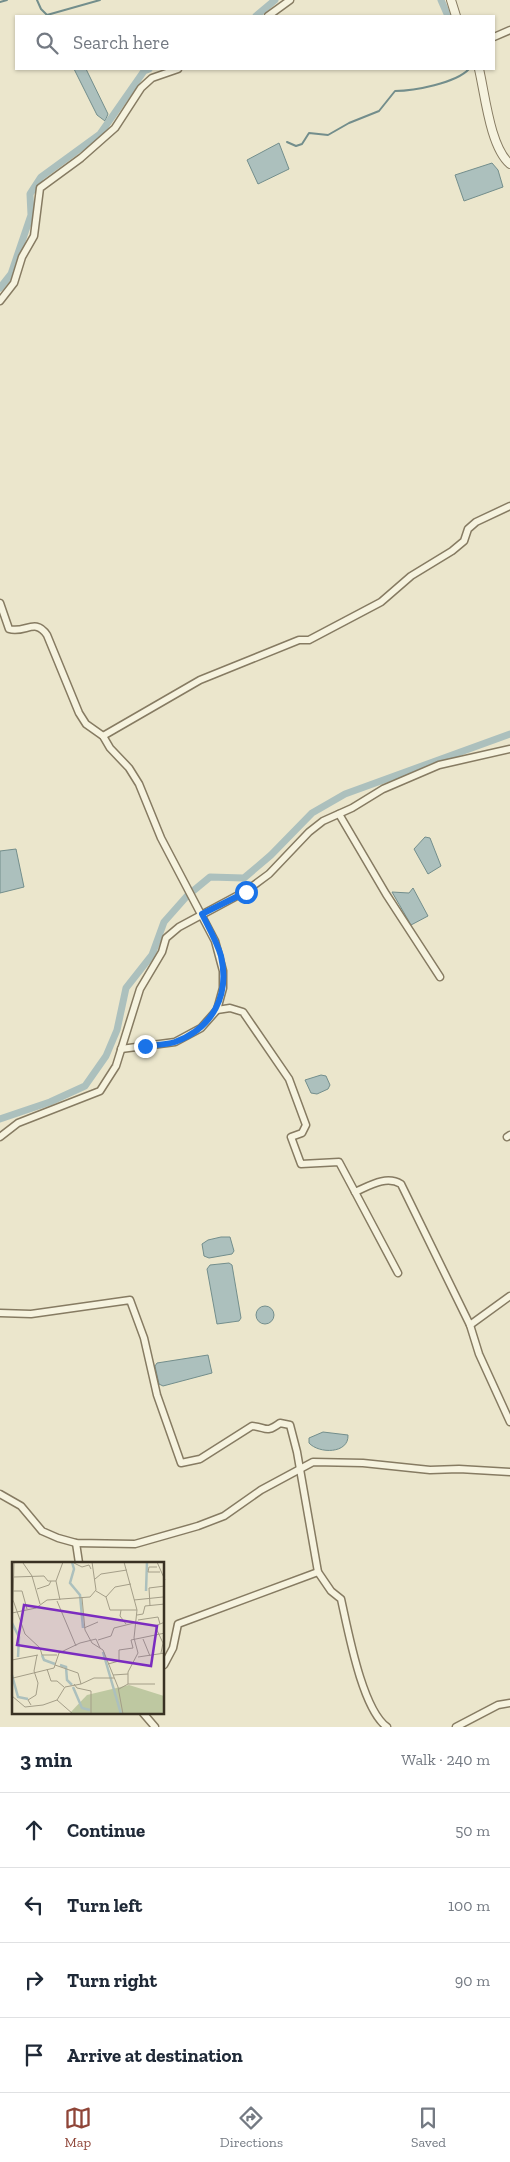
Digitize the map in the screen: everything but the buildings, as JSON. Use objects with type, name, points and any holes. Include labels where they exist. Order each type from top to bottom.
[{"type":"street","points":[[269,15],[290,0]]},
{"type":"street","points":[[451,0],[456,15]]},
{"type":"street","points":[[495,38],[510,30]]},
{"type":"street","points":[[0,301],[14,283],[22,257],[34,236],[40,188],[81,158],[115,128],[122,114],[146,83],[152,78],[175,70]]},
{"type":"street","points":[[479,70],[492,127],[502,158],[510,164]]},
{"type":"street","points":[[103,736],[200,680],[299,640],[309,640],[381,602],[418,572],[452,551],[464,540],[468,529],[476,522],[510,506]]},
{"type":"street","points":[[0,603],[9,629],[14,631],[38,626],[43,628],[58,659],[79,713],[86,724],[103,736],[110,748],[129,768],[139,784],[161,838],[218,948],[223,971],[223,988],[216,1010],[200,1028],[175,1042],[122,1049]]},
{"type":"street","points":[[0,1138],[18,1123],[100,1091],[116,1066],[140,989],[162,952],[166,938],[179,927],[246,892],[269,874],[309,832],[324,821],[383,789],[439,765],[510,749]]},
{"type":"street","points":[[338,814],[386,894],[440,977]]},
{"type":"street","points":[[216,1010],[230,1008],[243,1012],[289,1079],[306,1124],[302,1133],[291,1137],[301,1164],[339,1162],[398,1273]]},
{"type":"street","points":[[355,1192],[372,1184],[385,1181],[394,1180],[401,1184],[470,1325],[479,1354],[510,1422]]},
{"type":"street","points":[[470,1325],[510,1296]]},
{"type":"street","points":[[0,1313],[31,1314],[130,1300],[144,1338],[157,1395],[181,1462],[200,1459],[252,1426],[270,1430],[280,1423],[286,1422],[290,1425],[318,1572],[332,1591],[341,1599],[370,1702],[379,1721],[387,1727]]},
{"type":"street","points":[[0,1494],[21,1506],[42,1530],[58,1538],[76,1543],[135,1544],[198,1526],[224,1516],[261,1490],[313,1462],[363,1463],[430,1470],[459,1469],[510,1472]]},
{"type":"street","points":[[76,1543],[79,1562]]},
{"type":"street","points":[[165,1663],[173,1648],[178,1624],[318,1572]]},
{"type":"street","points":[[456,1727],[498,1704],[510,1703]]},
{"type":"street","points":[[144,1714],[155,1727]]},
{"type":"shaded area","points":[[74,70],[86,70],[108,114],[105,121],[97,115]]},
{"type":"shaded area","points":[[279,143],[289,169],[258,184],[247,160]]},
{"type":"shaded area","points":[[492,163],[498,170],[503,187],[464,201],[455,175]]},
{"type":"shaded area","points":[[425,837],[430,838],[441,866],[428,874],[414,849]]},
{"type":"shaded area","points":[[16,849],[24,887],[0,893],[0,851]]},
{"type":"shaded area","points":[[413,888],[428,916],[411,925],[392,892],[409,893]]},
{"type":"shaded area","points":[[321,1075],[326,1076],[330,1085],[328,1089],[317,1094],[311,1093],[305,1080]]},
{"type":"shaded area","points":[[230,1237],[234,1251],[232,1254],[209,1258],[204,1256],[202,1244],[208,1240]]},
{"type":"shaded area","points":[[229,1263],[232,1265],[241,1318],[239,1321],[217,1324],[207,1269],[210,1265]]},
{"type":"shaded area","points":[[265,1306],[271,1309],[274,1315],[271,1321],[265,1324],[259,1321],[256,1315],[259,1309]]},
{"type":"shaded area","points":[[208,1355],[212,1373],[163,1386],[159,1384],[155,1366],[157,1363]]},
{"type":"shaded area","points":[[323,1432],[348,1435],[347,1441],[344,1446],[333,1450],[319,1449],[309,1443],[309,1438]]},
{"type":"waterway","points":[[0,2],[7,0]]},
{"type":"waterway","points":[[37,0],[41,9],[47,15],[100,0]]},
{"type":"waterway","points":[[257,15],[275,0]]},
{"type":"waterway","points":[[441,0],[448,15]]},
{"type":"waterway","points":[[0,288],[11,274],[31,215],[30,194],[41,177],[100,134],[146,70]]},
{"type":"waterway","points":[[287,142],[296,146],[302,144],[309,133],[328,135],[349,123],[379,111],[395,91],[413,90],[445,82],[468,70]]},
{"type":"waterway","points":[[0,1119],[50,1102],[85,1086],[106,1056],[117,1030],[126,988],[152,955],[164,922],[187,896],[210,877],[244,878],[271,855],[312,813],[345,794],[510,734]]},
{"type":"route","points":[[145,1046],[175,1042],[200,1028],[216,1010],[223,988],[223,971],[215,940],[202,914],[246,892]]}]
